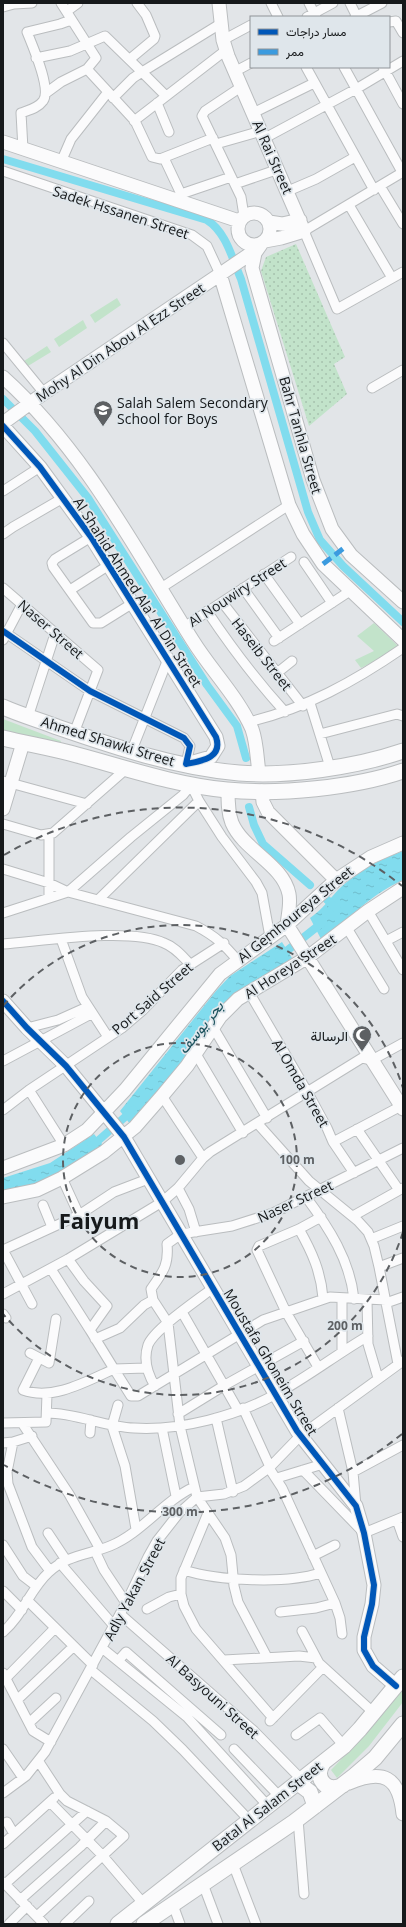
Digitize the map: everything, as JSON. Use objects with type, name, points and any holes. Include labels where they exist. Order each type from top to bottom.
[{"type":"main road","name":"Ahmed Shawki Street","points":[[4,708],[74,733],[132,750],[186,764],[220,770],[259,773],[330,767],[377,759],[403,751]]},
{"type":"main road","name":"Ahmed Shawki Street","points":[[3,738],[191,785],[228,790],[262,791],[312,788],[383,778],[403,771]]},
{"type":"main road","points":[[377,759],[375,770],[378,775],[383,778]]},
{"type":"main road","points":[[362,762],[367,766],[369,772],[364,781]]},
{"type":"main road","name":"Batal Al Salam Street","points":[[118,1924],[344,1746],[400,1681]]},
{"type":"main road","name":"Batal Al Salam Street","points":[[144,1924],[234,1864],[343,1785],[375,1758],[403,1725]]},
{"type":"main road","points":[[323,1763],[319,1772],[321,1782],[334,1788],[343,1785]]},
{"type":"main road","points":[[300,1782],[310,1792],[315,1806]]},
{"type":"street","points":[[3,8],[14,4],[32,3]]},
{"type":"street","points":[[46,92],[61,82],[87,70],[96,58],[61,3]]},
{"type":"street","points":[[22,149],[21,113],[39,106],[44,101],[46,92],[27,32],[60,24],[69,16],[78,3]]},
{"type":"street","points":[[130,59],[154,39],[155,36],[146,15],[137,3]]},
{"type":"street","name":"Al Rai Street","points":[[219,3],[220,24],[224,45],[234,72],[279,169],[337,309],[392,278]]},
{"type":"street","points":[[271,3],[277,15]]},
{"type":"street","points":[[308,3],[312,16],[333,3]]},
{"type":"street","points":[[350,3],[356,16]]},
{"type":"street","points":[[358,16],[382,3]]},
{"type":"street","points":[[390,21],[396,21],[403,33]]},
{"type":"street","points":[[61,162],[75,133],[111,95],[142,72],[220,24]]},
{"type":"street","points":[[134,120],[166,96],[224,45],[250,26]]},
{"type":"street","points":[[36,58],[70,51],[88,45],[105,36],[166,96]]},
{"type":"street","points":[[390,67],[403,61]]},
{"type":"street","points":[[234,72],[250,64]]},
{"type":"street","points":[[306,68],[355,157],[403,224]]},
{"type":"street","points":[[240,237],[248,244],[262,243],[281,238],[302,226],[349,205],[403,172],[345,68]]},
{"type":"street","points":[[87,70],[134,120],[152,157],[155,159],[164,158],[215,141],[263,134],[326,105],[356,89],[384,70],[403,104]]},
{"type":"street","points":[[253,113],[314,83]]},
{"type":"street","points":[[229,268],[242,250],[238,232],[242,218],[242,200],[203,118],[203,112],[241,87]]},
{"type":"street","points":[[157,103],[169,132]]},
{"type":"street","name":"Sadek Hssanen Street","points":[[3,142],[61,162],[242,218]]},
{"type":"street","points":[[288,191],[316,180],[355,157]]},
{"type":"street","points":[[164,158],[181,198],[233,180],[279,169]]},
{"type":"street","name":"Sadek Hssanen Street","points":[[3,171],[192,235],[207,246],[229,268]]},
{"type":"street","points":[[349,205],[392,278],[403,272]]},
{"type":"street","points":[[242,218],[253,212],[258,213],[269,222],[302,226]]},
{"type":"street","points":[[229,268],[252,268],[255,253],[270,232],[269,222]]},
{"type":"street","name":"Mohy Al Din Abou Al Ezz Street","points":[[5,422],[44,393],[250,254],[262,243]]},
{"type":"street","points":[[229,268],[289,505],[313,552],[323,564],[403,640]]},
{"type":"street","name":"Bahr Tanhla Street","points":[[252,268],[313,480],[332,529],[351,555],[403,602]]},
{"type":"street","points":[[3,343],[44,393]]},
{"type":"street","points":[[372,388],[403,370]]},
{"type":"street","name":"Al Shahid Ahmed Ala' Al Din Street","points":[[3,377],[26,406],[78,459],[109,503],[184,627],[212,670],[242,710],[255,738],[259,773]]},
{"type":"street","name":"Al Shahid Ahmed Ala' Al Din Street","points":[[5,422],[40,466],[91,537],[168,658],[218,742],[217,750],[211,757],[186,764]]},
{"type":"street","points":[[3,491],[40,466]]},
{"type":"street","points":[[3,534],[12,526],[63,498]]},
{"type":"street","points":[[160,588],[289,505]]},
{"type":"street","points":[[91,537],[53,561],[53,567],[91,621],[95,624],[133,603]]},
{"type":"street","name":"Al Nouwiry Street","points":[[184,627],[291,557]]},
{"type":"street","points":[[304,562],[332,603]]},
{"type":"street","points":[[70,590],[109,565]]},
{"type":"street","points":[[264,574],[300,624]]},
{"type":"street","name":"Naser Street","points":[[3,588],[98,670],[90,691]]},
{"type":"street","points":[[243,588],[276,639],[350,591]]},
{"type":"street","name":"Haseib Street","points":[[222,602],[277,673],[307,704]]},
{"type":"street","points":[[22,604],[4,634],[90,691],[186,740],[190,750],[186,764]]},
{"type":"street","points":[[207,612],[257,681],[285,712]]},
{"type":"street","points":[[28,717],[55,634]]},
{"type":"street","points":[[248,722],[285,712],[307,704],[360,676],[403,648]]},
{"type":"street","points":[[132,750],[168,658]]},
{"type":"street","points":[[277,673],[292,661]]},
{"type":"street","points":[[74,733],[90,691]]},
{"type":"street","points":[[307,704],[320,734],[330,767]]},
{"type":"street","points":[[320,734],[397,714],[403,716]]},
{"type":"street","points":[[3,809],[7,782],[23,742]]},
{"type":"street","points":[[3,824],[41,835],[49,834],[60,828],[126,769]]},
{"type":"street","points":[[7,782],[87,804]]},
{"type":"street","points":[[3,913],[68,892],[182,795],[191,785],[198,801],[262,892],[270,937]]},
{"type":"street","points":[[228,790],[229,813],[239,835],[276,872],[286,886],[289,895],[287,925],[402,1107],[333,1142]]},
{"type":"street","points":[[262,791],[263,802],[268,812],[336,880]]},
{"type":"street","points":[[98,900],[198,801]]},
{"type":"street","points":[[49,834],[49,897]]},
{"type":"street","name":"Al Gemhoureya Street","points":[[3,1168],[64,1145],[87,1130],[105,1112],[220,974],[287,925],[336,880],[370,856],[403,843]]},
{"type":"street","points":[[3,869],[49,882],[68,892],[196,926],[224,943],[238,961]]},
{"type":"street","name":"Al Horeya Street","points":[[3,1197],[37,1190],[62,1178],[104,1152],[124,1137],[136,1127],[162,1096],[196,1054],[213,1027],[229,1008],[249,992],[308,957],[368,911],[403,888]]},
{"type":"street","points":[[368,911],[403,970]]},
{"type":"street","points":[[347,928],[384,989]]},
{"type":"street","points":[[386,941],[403,932]]},
{"type":"street","points":[[3,944],[115,936],[150,939],[163,942],[173,947],[190,964]]},
{"type":"street","points":[[61,939],[77,987],[89,1011],[108,1037]]},
{"type":"street","name":"Port Said Street","points":[[3,1110],[29,1090],[133,1019],[190,964],[224,943]]},
{"type":"street","name":"Al Omda Street","points":[[249,992],[308,1092],[333,1142],[354,1173]]},
{"type":"street","points":[[3,1001],[27,1028],[66,1066],[105,1112]]},
{"type":"street","points":[[27,1028],[89,1011]]},
{"type":"street","points":[[3,1061],[40,1041],[89,1011]]},
{"type":"street","points":[[213,1027],[267,1118]]},
{"type":"street","points":[[3,1294],[51,1269],[162,1202],[178,1188],[203,1158],[242,1133],[362,1058],[372,1060],[403,1043]]},
{"type":"street","points":[[196,1054],[242,1133]]},
{"type":"street","points":[[29,1090],[64,1145]]},
{"type":"street","points":[[162,1096],[203,1158]]},
{"type":"street","name":"Moustafa Ghoneim Street","points":[[105,1112],[124,1137],[300,1436],[324,1464],[356,1506],[364,1533],[374,1585],[372,1604],[364,1636],[364,1650],[373,1666],[400,1681]]},
{"type":"street","points":[[197,1497],[233,1492],[244,1486],[270,1467],[300,1436],[400,1363],[379,1267],[371,1239],[364,1226],[320,1190],[301,1172],[258,1124]]},
{"type":"street","points":[[353,1216],[401,1189],[357,1129]]},
{"type":"street","name":"Naser Street","points":[[181,1234],[232,1226],[260,1218],[306,1198],[403,1148]]},
{"type":"street","points":[[62,1178],[79,1215]]},
{"type":"street","points":[[32,1304],[3,1250],[79,1215],[108,1195],[148,1179]]},
{"type":"street","points":[[178,1188],[189,1209],[196,1232]]},
{"type":"street","points":[[306,1198],[334,1239],[344,1260],[351,1282],[354,1299]]},
{"type":"street","points":[[43,1205],[52,1227]]},
{"type":"street","points":[[318,1367],[286,1312],[257,1250],[259,1246],[299,1229],[320,1217]]},
{"type":"street","points":[[371,1239],[403,1226]]},
{"type":"street","points":[[299,1229],[317,1263],[322,1281],[323,1298]]},
{"type":"street","points":[[181,1234],[167,1244],[168,1260],[165,1269],[151,1289],[153,1300],[168,1323],[178,1414],[197,1497],[220,1528],[229,1548],[232,1578],[238,1602],[268,1657]]},
{"type":"street","points":[[379,1267],[403,1258]]},
{"type":"street","points":[[68,1259],[84,1281],[107,1306],[90,1330]]},
{"type":"street","points":[[51,1269],[131,1396],[138,1396],[263,1320],[323,1298],[342,1298],[386,1302],[403,1298]]},
{"type":"street","points":[[154,1386],[146,1368],[148,1344],[168,1323],[213,1288]]},
{"type":"street","points":[[342,1298],[342,1351]]},
{"type":"street","points":[[95,1339],[120,1328],[144,1305],[153,1300]]},
{"type":"street","points":[[367,1300],[370,1352],[378,1378]]},
{"type":"street","points":[[182,1312],[224,1385],[241,1409],[276,1478],[335,1603],[340,1618],[342,1634]]},
{"type":"street","points":[[30,1353],[49,1363],[56,1319]]},
{"type":"street","points":[[47,1413],[67,1414],[112,1426],[133,1428],[162,1428],[180,1426],[216,1418],[276,1395],[342,1351],[368,1336]]},
{"type":"street","points":[[178,1414],[224,1385],[304,1341]]},
{"type":"street","points":[[39,1358],[23,1390],[37,1394],[47,1394],[74,1386],[114,1369],[146,1368]]},
{"type":"street","points":[[3,1423],[46,1422],[47,1394]]},
{"type":"street","points":[[118,1404],[112,1426],[126,1466],[136,1529]]},
{"type":"street","points":[[338,1408],[353,1472],[356,1506]]},
{"type":"street","points":[[216,1418],[233,1492]]},
{"type":"street","points":[[90,1434],[91,1420]]},
{"type":"street","points":[[22,1422],[78,1508],[98,1550],[104,1570],[126,1603]]},
{"type":"street","points":[[162,1428],[176,1496]]},
{"type":"street","points":[[3,1443],[13,1442],[32,1436]]},
{"type":"street","points":[[13,1442],[8,1472],[8,1484],[32,1547],[50,1571]]},
{"type":"street","points":[[353,1472],[403,1445]]},
{"type":"street","points":[[276,1478],[324,1464]]},
{"type":"street","points":[[303,1470],[364,1533],[400,1518],[403,1537]]},
{"type":"street","points":[[3,1632],[22,1610],[36,1586],[50,1571],[63,1561],[98,1550],[120,1541],[176,1496],[194,1487]]},
{"type":"street","name":"Adly Yakan Street","points":[[3,1793],[23,1778],[39,1762],[52,1742],[92,1668],[157,1542],[179,1513],[197,1497]]},
{"type":"street","points":[[208,1513],[184,1570],[180,1586],[181,1594],[196,1629],[224,1660],[272,1719],[323,1667]]},
{"type":"street","points":[[48,1533],[63,1561],[114,1626]]},
{"type":"street","points":[[313,1556],[335,1544]]},
{"type":"street","points":[[3,1545],[23,1576],[36,1586]]},
{"type":"street","points":[[184,1570],[197,1574],[232,1578],[290,1580],[320,1572]]},
{"type":"street","points":[[3,1591],[22,1610]]},
{"type":"street","points":[[147,1609],[157,1602],[181,1594]]},
{"type":"street","points":[[27,1600],[74,1646],[92,1668],[153,1721],[183,1750],[249,1820]]},
{"type":"street","points":[[280,1612],[316,1608],[335,1603]]},
{"type":"street","name":"Al Basyouni Street","points":[[120,1614],[243,1722],[300,1782]]},
{"type":"street","points":[[52,1742],[35,1734],[4,1675],[55,1628]]},
{"type":"street","points":[[302,1631],[316,1658],[323,1667],[374,1713]]},
{"type":"street","points":[[17,1700],[74,1646]]},
{"type":"street","points":[[102,1648],[187,1717],[274,1801]]},
{"type":"street","points":[[118,1661],[127,1653],[221,1735]]},
{"type":"street","points":[[224,1660],[299,1656],[316,1658]]},
{"type":"street","points":[[29,1723],[56,1698]]},
{"type":"street","points":[[296,1735],[320,1718],[344,1746]]},
{"type":"street","points":[[234,1748],[274,1801]]},
{"type":"street","points":[[3,1749],[23,1778]]},
{"type":"street","points":[[3,1767],[11,1761]]},
{"type":"street","points":[[37,1916],[124,1836],[106,1821],[75,1806],[60,1794],[39,1762]]},
{"type":"street","points":[[343,1785],[374,1775],[386,1779],[392,1782],[400,1793],[403,1814]]},
{"type":"street","points":[[3,1844],[60,1794]]},
{"type":"street","points":[[50,1802],[102,1855],[143,1904]]},
{"type":"street","points":[[44,1924],[4,1883],[42,1849],[72,1825],[86,1811]]},
{"type":"street","points":[[298,1819],[304,1894]]},
{"type":"street","points":[[8,1924],[23,1903],[106,1821]]},
{"type":"street","points":[[7,1822],[14,1834]]},
{"type":"street","points":[[234,1864],[256,1924]]},
{"type":"street","points":[[203,1884],[218,1924]]},
{"type":"street","points":[[65,1924],[89,1902]]},
{"type":"street","points":[[173,1905],[180,1924]]},
{"type":"green space","points":[[296,244],[345,357],[334,364],[347,394],[309,426],[261,271],[266,257]]},
{"type":"green space","points":[[117,298],[121,305],[95,323],[90,315]]},
{"type":"green space","points":[[83,320],[87,328],[59,347],[54,339]]},
{"type":"green space","points":[[47,346],[51,352],[28,366],[24,361]]},
{"type":"green space","points":[[374,623],[398,646],[381,658],[361,668],[355,660],[374,651],[357,636]]},
{"type":"green space","points":[[3,719],[61,741],[59,748],[3,732]]},
{"type":"green space","points":[[403,1686],[403,1702],[369,1746],[337,1778],[331,1770],[371,1728]]},
{"type":"water","points":[[403,851],[403,880],[381,892],[321,939],[310,918],[315,915],[341,887],[355,875],[386,858]]},
{"type":"water","points":[[282,942],[292,958],[235,996],[147,1109],[130,1124],[120,1111],[216,991],[230,976]]},
{"type":"water","points":[[94,1134],[103,1145],[47,1180],[32,1187],[3,1193],[3,1178],[50,1163]]},
{"type":"waterway","points":[[3,159],[207,220],[214,225],[224,238],[241,279],[308,512],[320,540],[343,566],[403,622]]},
{"type":"waterway","points":[[3,399],[35,431],[88,498],[207,685],[237,726],[246,758]]},
{"type":"waterway","points":[[249,807],[254,825],[263,844],[310,885]]},
{"type":"waterway","points":[[323,896],[337,909]]},
{"type":"waterway","name":"بحر يوسف","points":[[279,957],[323,922]]},
{"type":"waterway","name":"بحر يوسف","points":[[92,1146],[133,1110]]},
{"type":"marked path","points":[[323,564],[344,548]]},
{"type":"cycle path","points":[[3,426],[40,467],[91,537],[216,737],[217,750],[214,754],[204,760],[186,764],[190,746],[184,738],[90,691],[3,631]]},
{"type":"cycle path","points":[[3,1001],[27,1028],[66,1066],[124,1137],[297,1431],[356,1506],[364,1533],[374,1585],[372,1604],[364,1637],[364,1650],[373,1666],[396,1686]]},
{"type":"place","name":"Salah Salem Secondary School for Boys","points":[[103,427]]},
{"type":"place","name":"الرسالة","points":[[362,1052]]},
{"type":"district","name":"Faiyum","points":[[99,1220]]}]
